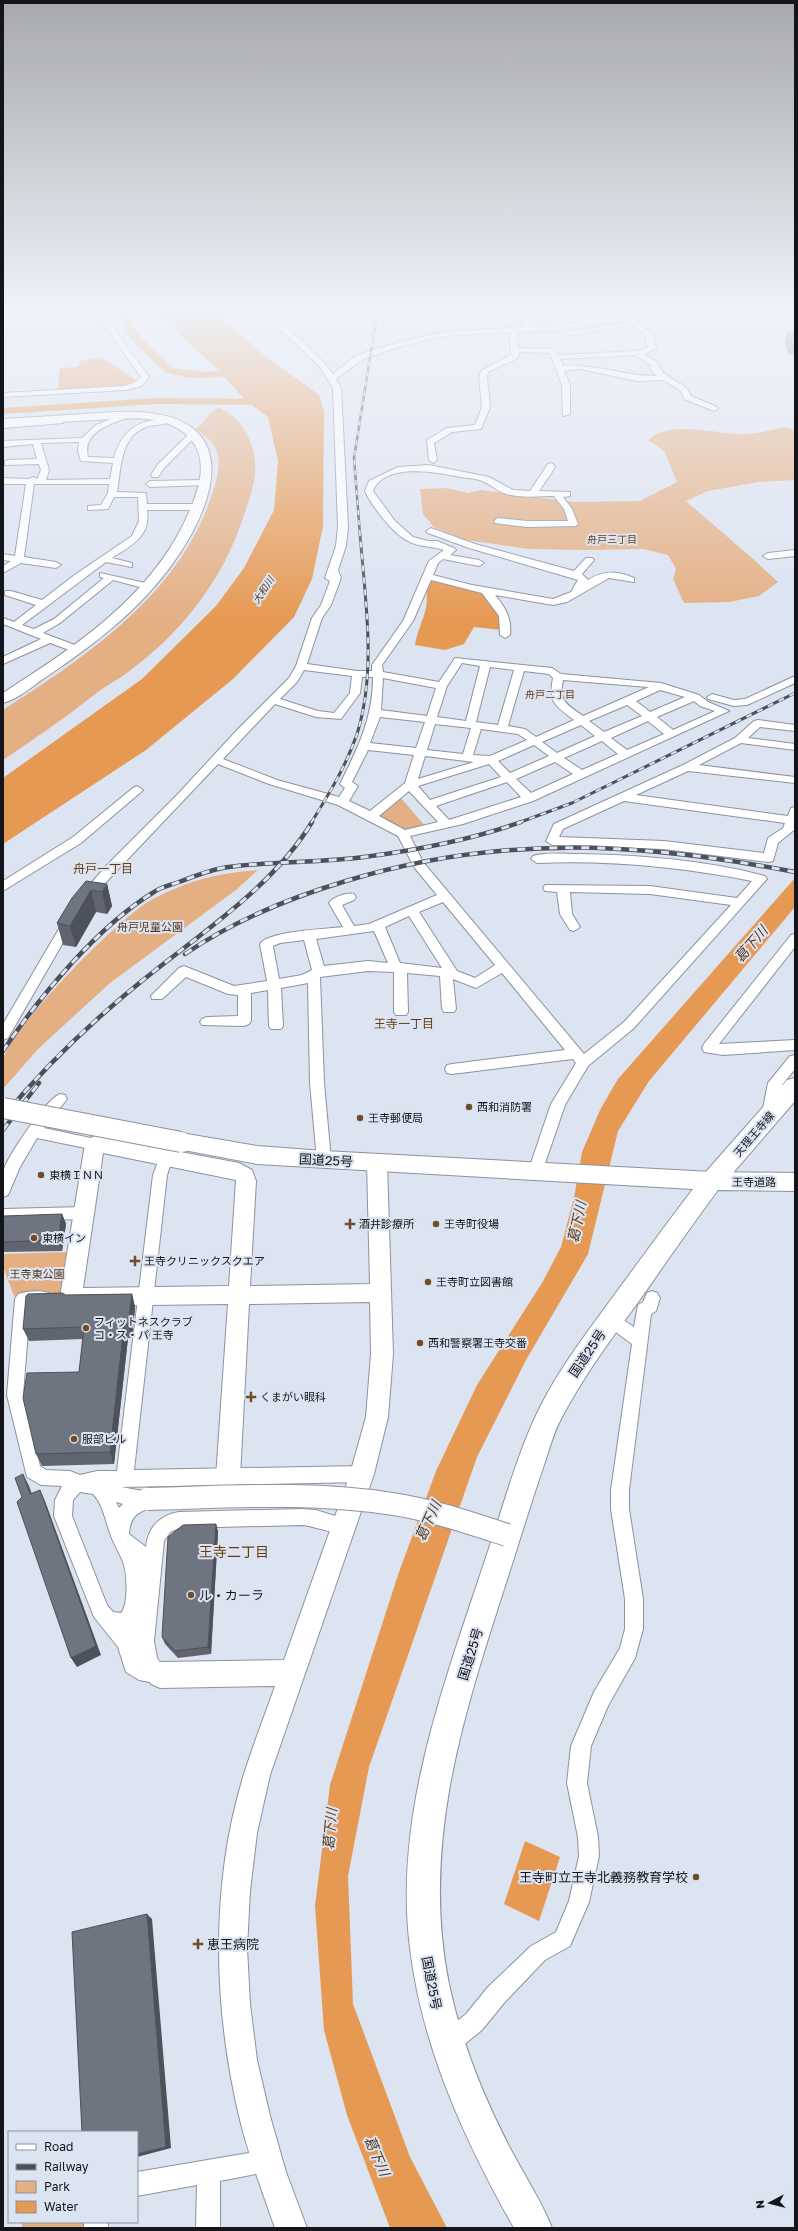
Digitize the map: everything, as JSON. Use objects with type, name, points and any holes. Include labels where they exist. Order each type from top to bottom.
[{"type":"main road","name":"天理王寺線","points":[[712,1182],[795,1086]]},
{"type":"main road","name":"国道25号","points":[[3,1108],[257,1155],[712,1182]]},
{"type":"main road","name":"国道25号","points":[[534,2228],[484,2136],[458,2077],[436,2005],[426,1946],[421,1891],[424,1836],[440,1754],[507,1534],[548,1419],[571,1376],[712,1182]]},
{"type":"main road","name":"王寺道路","points":[[712,1182],[795,1182]]},
{"type":"street","points":[[3,1035],[76,910],[111,868],[293,680],[301,666],[317,618],[326,605],[336,578],[333,570],[341,546],[344,518],[339,412]]},
{"type":"street","points":[[432,460],[430,442],[450,430],[478,427],[484,412]]},
{"type":"street","points":[[3,426],[124,416]]},
{"type":"street","points":[[117,461],[84,459],[81,453],[84,440],[100,425],[124,416]]},
{"type":"street","points":[[3,422],[124,416],[145,416],[166,421],[194,434],[205,448],[208,471],[198,506],[187,531],[175,551],[146,586],[110,622],[76,649],[3,699]]},
{"type":"street","points":[[91,508],[105,507],[108,498],[112,494],[117,461],[131,433],[143,425],[166,421]]},
{"type":"street","points":[[25,424],[25,443]]},
{"type":"street","points":[[131,433],[145,433]]},
{"type":"street","points":[[155,475],[161,466],[194,434]]},
{"type":"street","points":[[3,444],[84,440]]},
{"type":"street","points":[[126,441],[139,441]]},
{"type":"street","points":[[3,570],[19,560],[25,528],[29,486],[37,481],[45,470],[37,447],[38,443]]},
{"type":"street","points":[[8,463],[42,461]]},
{"type":"street","points":[[533,493],[549,473],[551,466]]},
{"type":"street","points":[[342,802],[352,786],[346,784],[364,746],[376,713],[378,679],[376,668],[381,657],[392,646],[410,617],[434,561],[451,550],[434,543],[428,544],[410,539],[392,523],[370,495],[370,487],[375,480],[401,469],[429,468],[486,479],[503,490],[512,493],[567,494]]},
{"type":"street","points":[[3,481],[115,481]]},
{"type":"street","points":[[150,484],[205,484]]},
{"type":"street","points":[[16,625],[87,571],[135,538],[140,532],[146,518],[143,507],[143,495],[112,494]]},
{"type":"street","points":[[498,521],[526,524],[573,524],[568,509],[557,494]]},
{"type":"street","points":[[143,507],[198,506]]},
{"type":"street","points":[[431,531],[472,546],[576,575],[583,580],[575,593]]},
{"type":"street","points":[[768,556],[795,553]]},
{"type":"street","points":[[440,556],[479,563]]},
{"type":"street","points":[[3,557],[56,565]]},
{"type":"street","points":[[104,560],[129,564]]},
{"type":"street","points":[[576,575],[589,560]]},
{"type":"street","points":[[87,571],[146,586]]},
{"type":"street","points":[[427,576],[486,591],[553,602],[562,600],[606,574],[618,574],[631,580]]},
{"type":"street","points":[[35,633],[57,621],[111,577]]},
{"type":"street","points":[[486,591],[506,618],[507,625],[505,635]]},
{"type":"street","points":[[8,593],[43,604]]},
{"type":"street","points":[[3,621],[76,649]]},
{"type":"street","points":[[4,660],[50,639]]},
{"type":"street","points":[[403,834],[446,824],[529,798],[670,733],[724,711],[704,704],[695,697],[661,687],[639,683],[558,677],[552,671],[459,660],[442,686],[410,785]]},
{"type":"street","points":[[467,757],[486,663]]},
{"type":"street","points":[[301,666],[357,674],[377,674],[442,686]]},
{"type":"street","points":[[502,728],[520,667]]},
{"type":"street","points":[[273,700],[316,714],[337,717],[356,692],[357,674]]},
{"type":"street","points":[[558,677],[555,693],[558,702],[625,754]]},
{"type":"street","points":[[371,816],[410,785],[491,760],[661,687],[663,683],[727,702],[741,703],[752,700],[795,679]]},
{"type":"street","points":[[428,805],[508,778],[648,716],[695,697]]},
{"type":"street","points":[[628,700],[670,733]]},
{"type":"street","points":[[376,713],[520,731],[581,775]]},
{"type":"street","points":[[623,797],[793,815],[788,830],[772,841],[769,858],[664,845],[552,841],[558,828],[623,797],[687,767],[739,740],[758,723],[795,728]]},
{"type":"street","points":[[739,740],[795,747]]},
{"type":"street","points":[[364,746],[491,760],[529,798]]},
{"type":"street","points":[[216,760],[273,782],[342,802],[403,834],[418,864],[579,1058]]},
{"type":"street","points":[[687,767],[795,780]]},
{"type":"street","points":[[410,785],[446,824]]},
{"type":"street","points":[[3,887],[77,840],[138,790]]},
{"type":"street","points":[[452,1069],[579,1058],[629,1025],[739,902],[761,880],[675,863],[593,858],[537,858]]},
{"type":"street","points":[[549,888],[650,890],[739,902]]},
{"type":"street","points":[[563,888],[566,914],[574,927]]},
{"type":"street","points":[[276,1026],[274,984],[266,944],[278,939],[309,937],[378,926],[445,896]]},
{"type":"street","points":[[350,897],[335,903],[351,931]]},
{"type":"street","points":[[412,911],[442,956],[449,974],[449,1009]]},
{"type":"street","points":[[378,926],[398,967],[401,1012]]},
{"type":"street","points":[[309,937],[316,974],[317,1083],[324,1160]]},
{"type":"street","points":[[793,944],[708,1048],[723,1050],[795,1045]]},
{"type":"street","points":[[157,996],[184,972],[227,990],[244,990],[305,979],[316,974],[360,966],[398,967],[449,974],[476,983],[503,966]]},
{"type":"street","points":[[207,1022],[244,1021],[244,990]]},
{"type":"street","points":[[541,1172],[558,1104],[579,1058]]},
{"type":"street","points":[[768,1118],[775,1083],[795,1060]]},
{"type":"street","points":[[3,1191],[16,1161],[35,1132],[60,1100]]},
{"type":"street","points":[[768,1118],[795,1103]]},
{"type":"street","points":[[35,1132],[239,1171],[245,1176],[228,1477]]},
{"type":"street","points":[[71,1297],[95,1144]]},
{"type":"street","points":[[125,1478],[160,1175],[166,1158]]},
{"type":"street","points":[[291,2228],[266,2162],[248,2096],[240,2051],[235,1992],[233,1921],[237,1871],[247,1811],[257,1775],[291,1672],[342,1526],[362,1474],[377,1417],[381,1390],[381,1293],[377,1163]]},
{"type":"street","points":[[3,1215],[84,1213]]},
{"type":"street","points":[[381,1293],[239,1294],[23,1299],[15,1395],[33,1471],[38,1477],[72,1479],[80,1484],[94,1486],[129,1497],[148,1499],[293,1496],[342,1498],[414,1508],[507,1534]]},
{"type":"street","points":[[447,2044],[474,2022],[500,1990],[538,1953],[563,1939],[580,1902],[589,1856],[588,1837],[577,1783],[581,1746],[600,1699],[628,1651],[634,1629],[634,1599],[620,1509],[620,1490],[644,1310],[650,1306],[652,1298]]},
{"type":"street","points":[[611,1319],[640,1341]]},
{"type":"street","points":[[291,1672],[160,1675],[139,1671],[133,1665],[127,1646],[96,1602],[63,1516],[62,1504],[65,1495],[70,1488],[92,1479],[362,1474]]},
{"type":"street","points":[[100,1489],[105,1497],[120,1539],[133,1565],[135,1593],[133,1610],[129,1618],[113,1626]]},
{"type":"street","points":[[120,1539],[121,1524],[124,1514],[133,1506],[148,1499]]},
{"type":"street","points":[[160,1675],[149,1662],[146,1652],[151,1569],[155,1540],[163,1526],[170,1521],[302,1517],[316,1518],[342,1526]]},
{"type":"street","points":[[120,1539],[142,1555],[151,1569]]},
{"type":"street","points":[[113,1626],[131,1634],[138,1630],[147,1616]]},
{"type":"street","points":[[138,2184],[266,2162]]},
{"type":"street","points":[[208,2228],[209,2172]]},
{"type":"green space","points":[[212,412],[228,412],[235,418],[247,434],[254,452],[255,462],[253,484],[243,518],[235,540],[213,583],[184,621],[151,654],[127,673],[99,691],[61,720],[3,760],[3,710],[67,667],[98,644],[128,618],[155,591],[179,561],[199,527],[213,491],[218,472],[219,463],[215,448],[204,435],[195,429],[202,424]]},
{"type":"green space","points":[[785,427],[795,430],[795,480],[758,482],[708,491],[686,501],[778,582],[759,596],[729,602],[684,603],[673,579],[676,569],[668,555],[644,549],[529,549],[466,540],[434,527],[423,514],[420,489],[446,488],[468,493],[481,490],[574,502],[640,501],[677,482],[664,451],[648,440],[657,434],[667,430],[691,429],[751,434]]},
{"type":"green space","points":[[400,797],[425,826],[406,831],[381,817],[380,812]]},
{"type":"green space","name":"舟戸児童公園","points":[[258,870],[236,890],[110,983],[38,1049],[3,1089],[3,1059],[27,1021],[70,972],[117,927],[137,910],[166,892],[204,878]]},
{"type":"green space","name":"王寺東公園","points":[[72,1252],[66,1289],[60,1294],[14,1296],[3,1266],[3,1254]]},
{"type":"green space","points":[[22,2223],[86,2223],[86,2228],[22,2228]]},
{"type":"water","name":"大和川","points":[[261,412],[324,412],[323,526],[312,579],[294,617],[233,679],[146,750],[3,844],[3,778],[142,679],[216,606],[244,568],[274,510],[278,461],[268,417]]},
{"type":"water","points":[[432,579],[484,592],[504,622],[502,630],[474,627],[464,644],[445,650],[415,645],[426,608],[429,580]]},
{"type":"water","name":"葛下川","points":[[795,878],[795,907],[649,1081],[618,1131],[588,1254],[526,1360],[477,1457],[369,1767],[348,1876],[353,2004],[410,2157],[447,2228],[390,2228],[347,2115],[324,2030],[315,1906],[330,1785],[398,1575],[436,1471],[477,1385],[542,1283],[561,1247],[574,1198],[582,1152],[601,1108],[618,1079]]},
{"type":"water","points":[[525,1841],[560,1857],[539,1921],[504,1904]]},
{"type":"building","points":[[86,881],[107,884],[102,892],[91,890],[70,926],[57,923],[72,898]]},
{"type":"building","points":[[62,1214],[58,1240],[3,1242],[3,1216]]},
{"type":"building","points":[[62,1293],[66,1295],[132,1294],[128,1325],[124,1325],[110,1452],[36,1454],[23,1398],[27,1373],[79,1372],[84,1327],[23,1329],[26,1296],[28,1294]]},
{"type":"building","points":[[23,1474],[30,1494],[40,1490],[96,1646],[71,1658],[17,1502],[22,1497],[15,1478]]},
{"type":"building","name":"ル・カーラ","points":[[216,1524],[208,1647],[175,1651],[162,1637],[168,1537],[183,1525]]},
{"type":"building","points":[[147,1914],[166,2147],[138,2154],[138,2131],[82,2131],[72,1932]]},
{"type":"railway","points":[[360,535],[354,458],[361,412]]},
{"type":"railway","points":[[311,823],[331,791],[348,757],[357,734],[363,710],[367,685],[368,634],[360,534]]},
{"type":"railway","points":[[519,823],[572,803],[795,693]]},
{"type":"railway","points":[[281,863],[296,846],[312,822]]},
{"type":"railway","points":[[281,863],[347,859],[424,848],[483,834],[519,823]]},
{"type":"railway","points":[[185,954],[243,920],[304,895],[346,881],[403,866],[459,856],[515,850],[570,848],[625,849],[680,854],[795,872]]},
{"type":"railway","points":[[3,1051],[34,1008],[71,964],[91,943],[133,906],[160,889],[216,869],[281,863]]},
{"type":"railway","points":[[3,1117],[52,1062],[87,1028],[143,980],[235,908],[281,863]]},
{"type":"railway","points":[[3,1130],[39,1083]]},
{"type":"place","name":"西和消防署","points":[[469,1107]]},
{"type":"place","name":"王寺郵便局","points":[[360,1118]]},
{"type":"place","name":"東横ＩＮＮ","points":[[41,1175]]},
{"type":"place","name":"酒井診療所","points":[[350,1224]]},
{"type":"place","name":"王寺町役場","points":[[436,1224]]},
{"type":"place","name":"東横イン","points":[[34,1238]]},
{"type":"place","name":"王寺クリニックスクエア","points":[[135,1261]]},
{"type":"place","name":"王寺町立図書館","points":[[428,1282]]},
{"type":"place","name":"フィットネスクラブ コ・ス・パ 王寺","points":[[86,1328]]},
{"type":"place","name":"西和警察署王寺交番","points":[[420,1343]]},
{"type":"place","name":"くまがい眼科","points":[[251,1397]]},
{"type":"place","name":"服部ビル","points":[[74,1439]]},
{"type":"place","name":"ル・カーラ","points":[[191,1595]]},
{"type":"place","name":"王寺町立王寺北義務教育学校","points":[[696,1877]]},
{"type":"place","name":"恵王病院","points":[[198,1944]]},
{"type":"district","name":"舟戸三丁目","points":[[612,539]]},
{"type":"district","name":"舟戸二丁目","points":[[550,694]]},
{"type":"district","name":"舟戸一丁目","points":[[103,869]]},
{"type":"district","name":"王寺一丁目","points":[[404,1024]]},
{"type":"district","name":"王寺二丁目","points":[[234,1552]]}]
